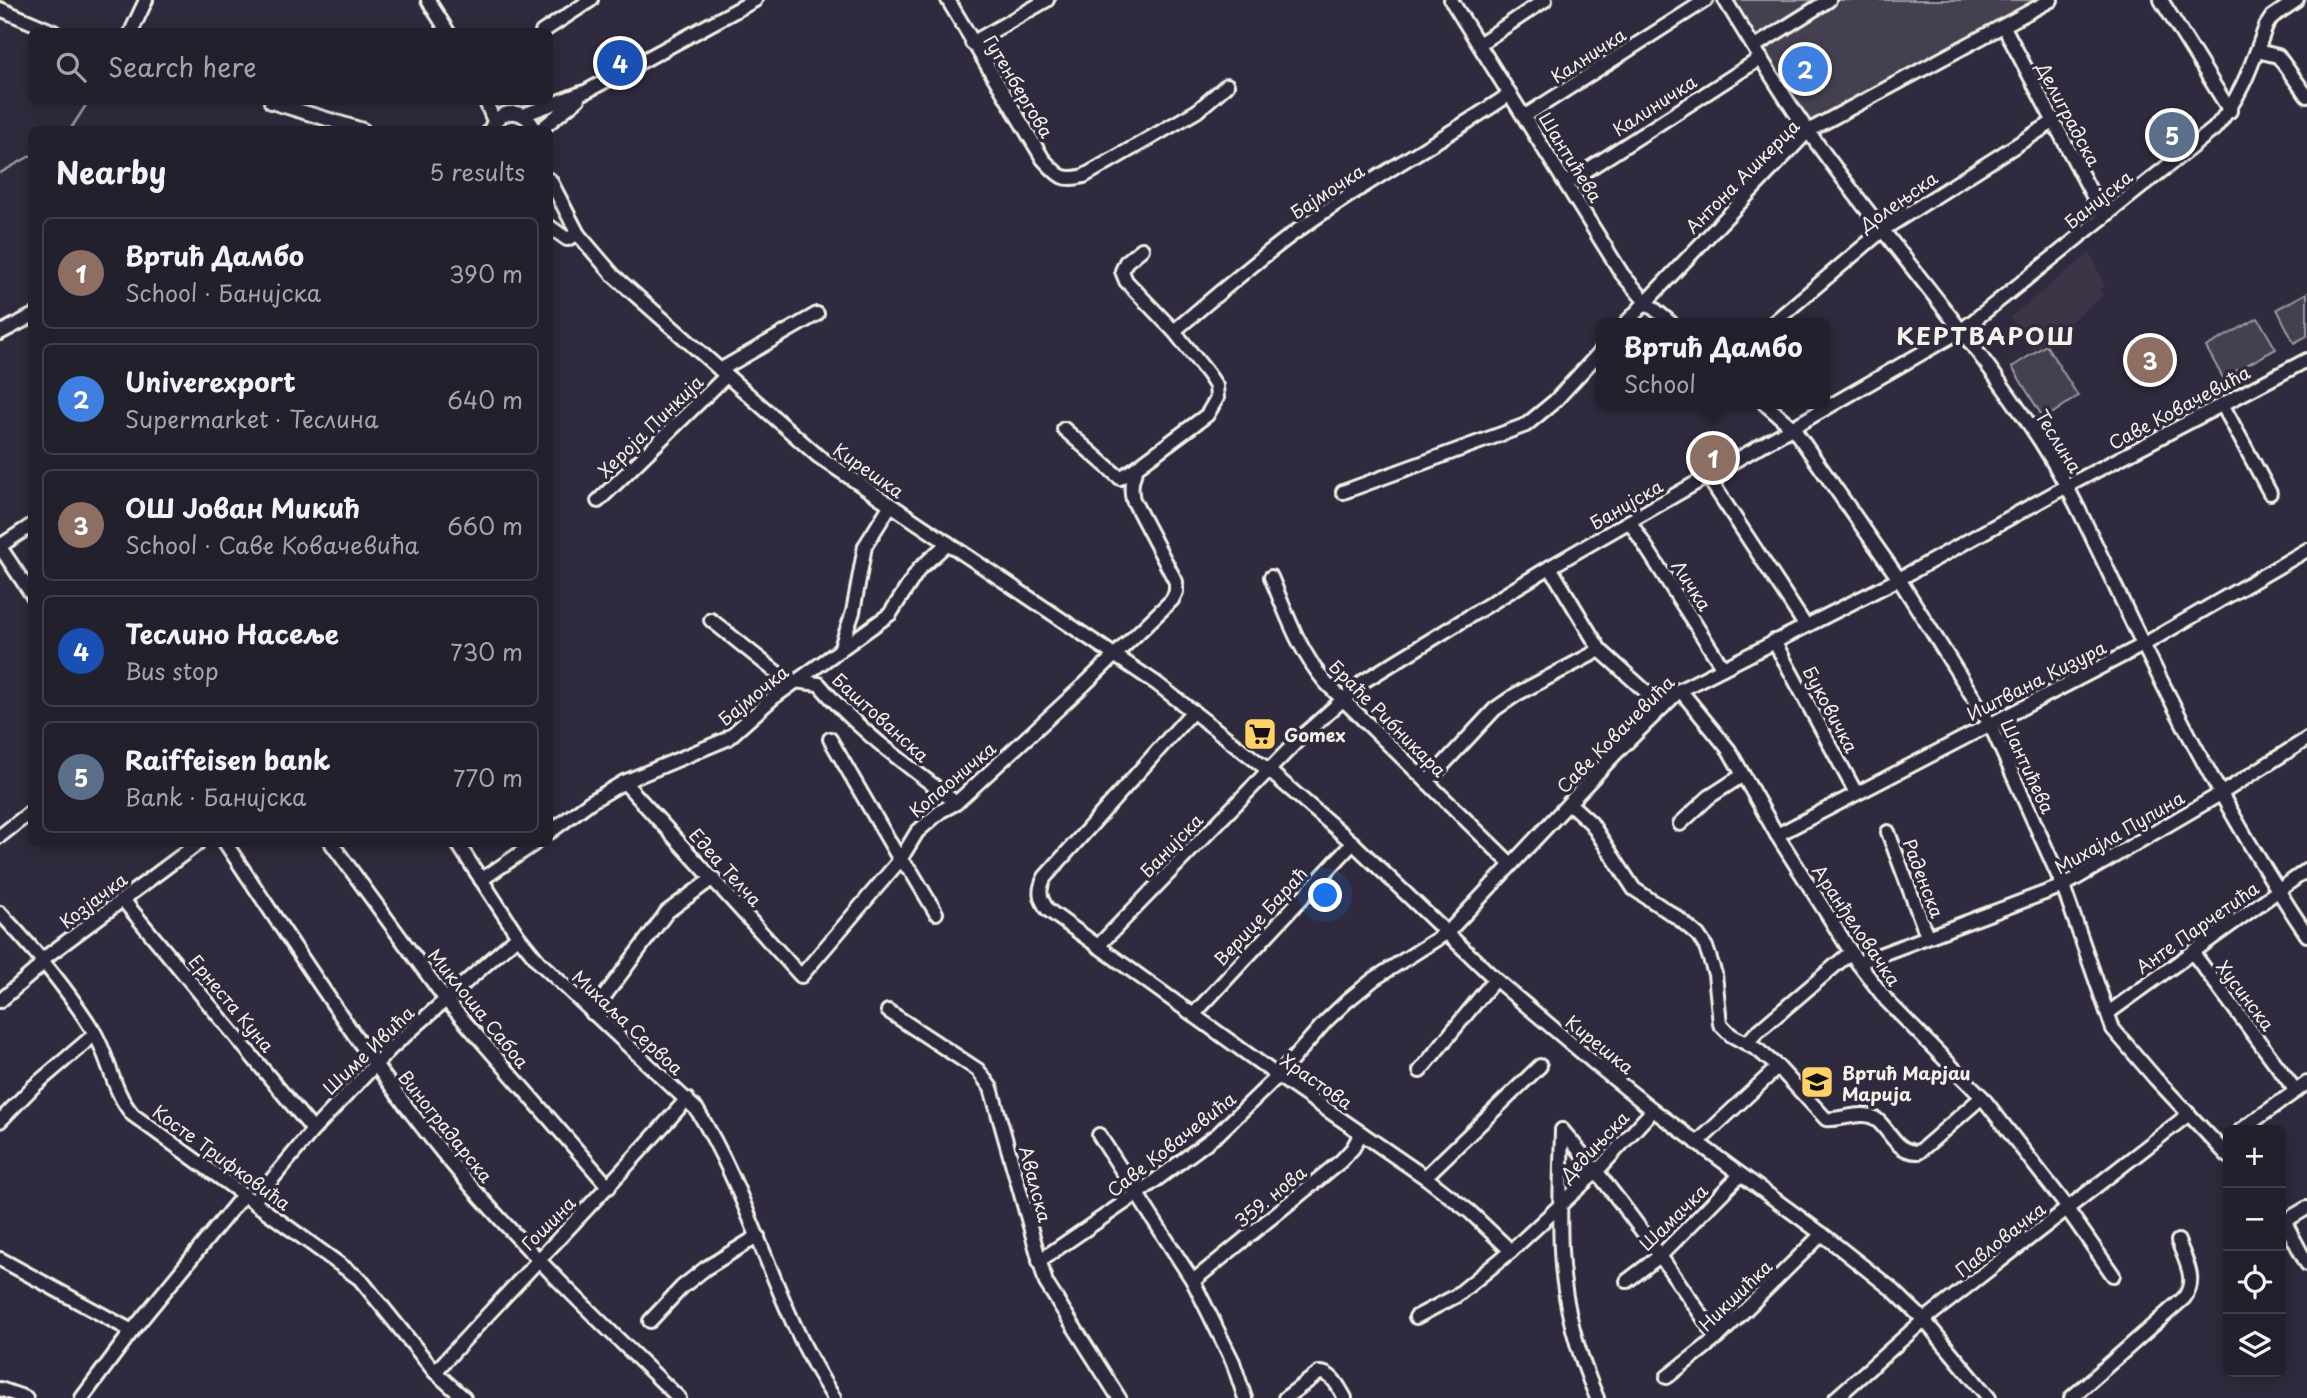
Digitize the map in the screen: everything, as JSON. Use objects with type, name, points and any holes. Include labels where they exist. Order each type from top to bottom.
[{"type":"street","points":[[133,28],[146,0]]},
{"type":"street","points":[[428,0],[446,28]]},
{"type":"street","points":[[548,28],[591,0]]},
{"type":"street","points":[[553,104],[587,91],[755,0]]},
{"type":"street","name":"Гутенбергова","points":[[948,0],[1043,159],[1059,176],[1071,179],[1084,176],[1197,111],[1227,85]]},
{"type":"street","points":[[972,43],[1047,0]]},
{"type":"street","name":"Шантићева","points":[[1451,0],[1622,274],[1646,302],[1665,318]]},
{"type":"street","points":[[1479,44],[1545,0]]},
{"type":"street","name":"Калничка","points":[[1525,116],[1706,0]]},
{"type":"street","name":"Теслина","points":[[1725,0],[1808,131],[1962,330],[2041,443],[2067,486],[2143,645],[2222,793],[2278,891],[2307,935]]},
{"type":"street","name":"Калиничка","points":[[1567,183],[1829,0]]},
{"type":"street","name":"Антона Ашкерца","points":[[1631,318],[1808,131],[2051,0]]},
{"type":"street","points":[[2161,0],[2230,111]]},
{"type":"street","name":"Банијска","points":[[1830,407],[1962,330],[2214,129],[2230,111],[2242,90],[2272,17],[2297,0]]},
{"type":"street","points":[[0,9],[45,28]]},
{"type":"street","name":"Делиградска","points":[[2004,27],[2104,217]]},
{"type":"street","points":[[2257,51],[2278,57],[2307,96]]},
{"type":"street","points":[[542,126],[587,91]]},
{"type":"street","name":"Бајмочка","points":[[1174,331],[1290,236],[1510,94]]},
{"type":"street","points":[[281,105],[350,126]]},
{"type":"street","points":[[487,105],[491,126]]},
{"type":"street","points":[[523,115],[550,105]]},
{"type":"street","points":[[492,126],[505,107],[523,115],[534,126]]},
{"type":"street","name":"Долењска","points":[[1779,318],[1884,229],[2053,122]]},
{"type":"street","name":"Кирешка","points":[[553,186],[578,234],[614,276],[818,456],[1115,654],[1268,770],[1353,843],[1495,979],[1653,1110],[1822,1234],[1893,1290],[1924,1320],[1989,1398]]},
{"type":"street","name":"Кирешка","points":[[553,197],[565,211]]},
{"type":"street","points":[[553,229],[566,239],[578,234]]},
{"type":"street","points":[[1120,478],[1207,415],[1217,398],[1216,386],[1174,331],[1126,281],[1122,271],[1126,262],[1142,249]]},
{"type":"street","name":"Хероја Пинкија","points":[[598,501],[723,373],[817,314]]},
{"type":"street","points":[[0,333],[28,318]]},
{"type":"street","points":[[1343,492],[1526,425],[1555,401],[1596,356]]},
{"type":"street","name":"Саве Ковачевића","points":[[1039,1261],[1218,1134],[1278,1076],[1347,1001],[1374,979],[1448,932],[1511,863],[1681,690],[1899,579],[2067,486],[2307,360]]},
{"type":"street","points":[[2222,404],[2270,493]]},
{"type":"street","name":"Шантићева","points":[[1771,409],[1793,428],[1899,579],[1990,724],[2063,886],[2113,1028],[2189,1114],[2223,1144]]},
{"type":"street","name":"Банијска","points":[[1098,946],[1268,770],[1364,681],[1550,567],[1826,409]]},
{"type":"street","points":[[1064,429],[1131,489]]},
{"type":"street","points":[[1115,654],[1172,600],[1176,592],[1173,575],[1133,499],[1131,489],[1137,467]]},
{"type":"street","points":[[1708,477],[1805,625]]},
{"type":"street","points":[[840,650],[853,612],[865,546],[890,506]]},
{"type":"street","name":"Личка","points":[[1630,522],[1723,668]]},
{"type":"street","points":[[28,528],[0,547],[28,589]]},
{"type":"street","name":"Бајмочка","points":[[553,830],[590,802],[624,782],[727,739],[773,698],[890,614],[919,569],[948,544]]},
{"type":"street","name":"Иштвана Кизура","points":[[1777,835],[2143,645],[2307,550]]},
{"type":"street","points":[[1550,567],[1600,650],[1662,707]]},
{"type":"street","name":"Браће Рибникара","points":[[1271,577],[1297,641],[1309,663],[1325,683],[1511,863]]},
{"type":"street","name":"Баштованска","points":[[711,620],[786,680],[819,684],[838,707],[883,748],[956,803]]},
{"type":"street","name":"Буковичка","points":[[1774,641],[1856,793]]},
{"type":"street","points":[[1427,782],[1495,709],[1517,694],[1600,650]]},
{"type":"street","name":"Копаоничка","points":[[801,976],[900,860],[917,832],[941,811],[956,803],[1115,654]]},
{"type":"street","name":"Аранђеловачка","points":[[1681,690],[1729,750],[1777,835],[1855,957],[1887,1001],[1982,1097],[2068,1209],[2113,1275]]},
{"type":"street","points":[[1098,946],[1048,909],[1041,900],[1040,888],[1045,877],[1193,711]]},
{"type":"street","points":[[830,739],[900,860],[911,871],[936,913]]},
{"type":"street","name":"Михајла Пупина","points":[[1747,1043],[1756,1033],[1855,957],[1927,936],[2063,886],[2222,793],[2307,739]]},
{"type":"street","points":[[1681,824],[1709,797],[1743,775]]},
{"type":"street","name":"Едеа Телча","points":[[624,782],[801,976]]},
{"type":"street","points":[[1569,803],[1591,823],[1634,889],[1678,918],[1698,935],[1706,947],[1715,974],[1720,1024],[1731,1035],[1747,1043],[1779,1067],[1826,1119],[1867,1114],[1875,1119],[1898,1145],[1910,1152],[1919,1152],[1982,1097]]},
{"type":"street","points":[[0,836],[28,814]]},
{"type":"street","name":"Раденска","points":[[1888,832],[1927,936]]},
{"type":"street","name":"Верице Бараћ","points":[[1194,1014],[1353,843]]},
{"type":"street","name":"Козјачка","points":[[0,1001],[37,969],[43,959],[193,847]]},
{"type":"street","name":"Виноградарска","points":[[228,847],[374,1065],[444,1154],[537,1260],[678,1398]]},
{"type":"street","name":"Миклоша Сабоа","points":[[333,847],[446,1000],[608,1187]]},
{"type":"street","name":"Михаља Сервоа","points":[[460,847],[518,936],[539,962],[697,1110],[758,1236],[800,1336],[820,1378],[834,1398]]},
{"type":"street","points":[[481,880],[530,847]]},
{"type":"street","name":"Анте Парчетића","points":[[2108,1013],[2307,870]]},
{"type":"street","points":[[592,1013],[667,912],[713,878]]},
{"type":"street","name":"Ернеста Куна","points":[[123,900],[313,1130]]},
{"type":"street","name":"Косте Трифковића","points":[[0,913],[43,959],[95,1034],[118,1095],[133,1115],[360,1279],[435,1372],[464,1398]]},
{"type":"street","name":"Шиме Ивића","points":[[82,1398],[132,1331],[249,1198],[374,1065],[518,936]]},
{"type":"street","name":"Храстова","points":[[1098,946],[1278,1076],[1425,1177],[1470,1212],[1511,1251]]},
{"type":"street","name":"Хусинска","points":[[2193,953],[2302,1087]]},
{"type":"street","points":[[1420,1071],[1495,979]]},
{"type":"street","name":"Авалска","points":[[888,1011],[978,1070],[991,1087],[1046,1283],[1119,1398]]},
{"type":"street","points":[[0,1121],[33,1087],[95,1034]]},
{"type":"street","points":[[1425,1177],[1540,1066]]},
{"type":"street","points":[[1697,1143],[1779,1067]]},
{"type":"street","points":[[2248,1125],[2302,1087]]},
{"type":"street","name":"Гошина","points":[[435,1372],[687,1099]]},
{"type":"street","name":"Дедињска","points":[[1560,1205],[1597,1171],[1653,1110]]},
{"type":"street","name":"Павловачка","points":[[1836,1398],[1924,1320],[2189,1114]]},
{"type":"street","points":[[1597,1398],[1585,1371],[1560,1252],[1562,1130],[1661,1255],[1717,1338]]},
{"type":"street","name":"359. нова","points":[[1193,1281],[1341,1161],[1353,1148],[1361,1133]]},
{"type":"street","points":[[1099,1135],[1193,1281],[1233,1362],[1245,1398]]},
{"type":"street","name":"Шамачка","points":[[1627,1281],[1661,1255],[1740,1175]]},
{"type":"street","points":[[1416,1317],[1456,1296],[1511,1251],[1560,1205]]},
{"type":"street","points":[[2286,1217],[2307,1208]]},
{"type":"street","points":[[2286,1224],[2307,1264]]},
{"type":"street","name":"Никшићка","points":[[1667,1377],[1717,1338],[1822,1234]]},
{"type":"street","points":[[650,1321],[690,1281],[758,1236]]},
{"type":"street","points":[[2071,1398],[2190,1291],[2190,1273],[2178,1241]]},
{"type":"street","points":[[0,1259],[132,1331]]},
{"type":"street","points":[[1284,1398],[1319,1373],[1325,1373],[1346,1398]]},
{"type":"street","points":[[0,1389],[26,1398]]},
{"type":"shaded area","points":[[1727,0],[2047,0],[1809,129]]},
{"type":"shaded area","points":[[2090,253],[2105,287],[2100,289],[2103,296],[2034,350],[2010,317]]},
{"type":"shaded area","points":[[2307,293],[2307,336],[2294,343],[2277,309]]},
{"type":"shaded area","points":[[2258,318],[2276,349],[2223,378],[2206,347]]},
{"type":"shaded area","points":[[2046,345],[2078,396],[2044,419],[2012,367]]},
{"type":"waterway","points":[[73,126],[86,105]]},
{"type":"waterway","points":[[0,173],[28,157]]},
{"type":"place","name":"Теслино Насеље","points":[[620,63]]},
{"type":"place","name":"Univerexport","points":[[1805,69]]},
{"type":"place","name":"Raiffeisen bank","points":[[2172,135]]},
{"type":"place","name":"ОШ Јован Микић","points":[[2150,360]]},
{"type":"place","name":"Вртић Дамбо","points":[[1713,458]]},
{"type":"place","name":"Gomex","points":[[1260,734]]},
{"type":"place","name":"Вртић Марјаи Марија","points":[[1817,1082]]},
{"type":"district","name":"КЕРТВАРОШ","points":[[1986,335]]}]
